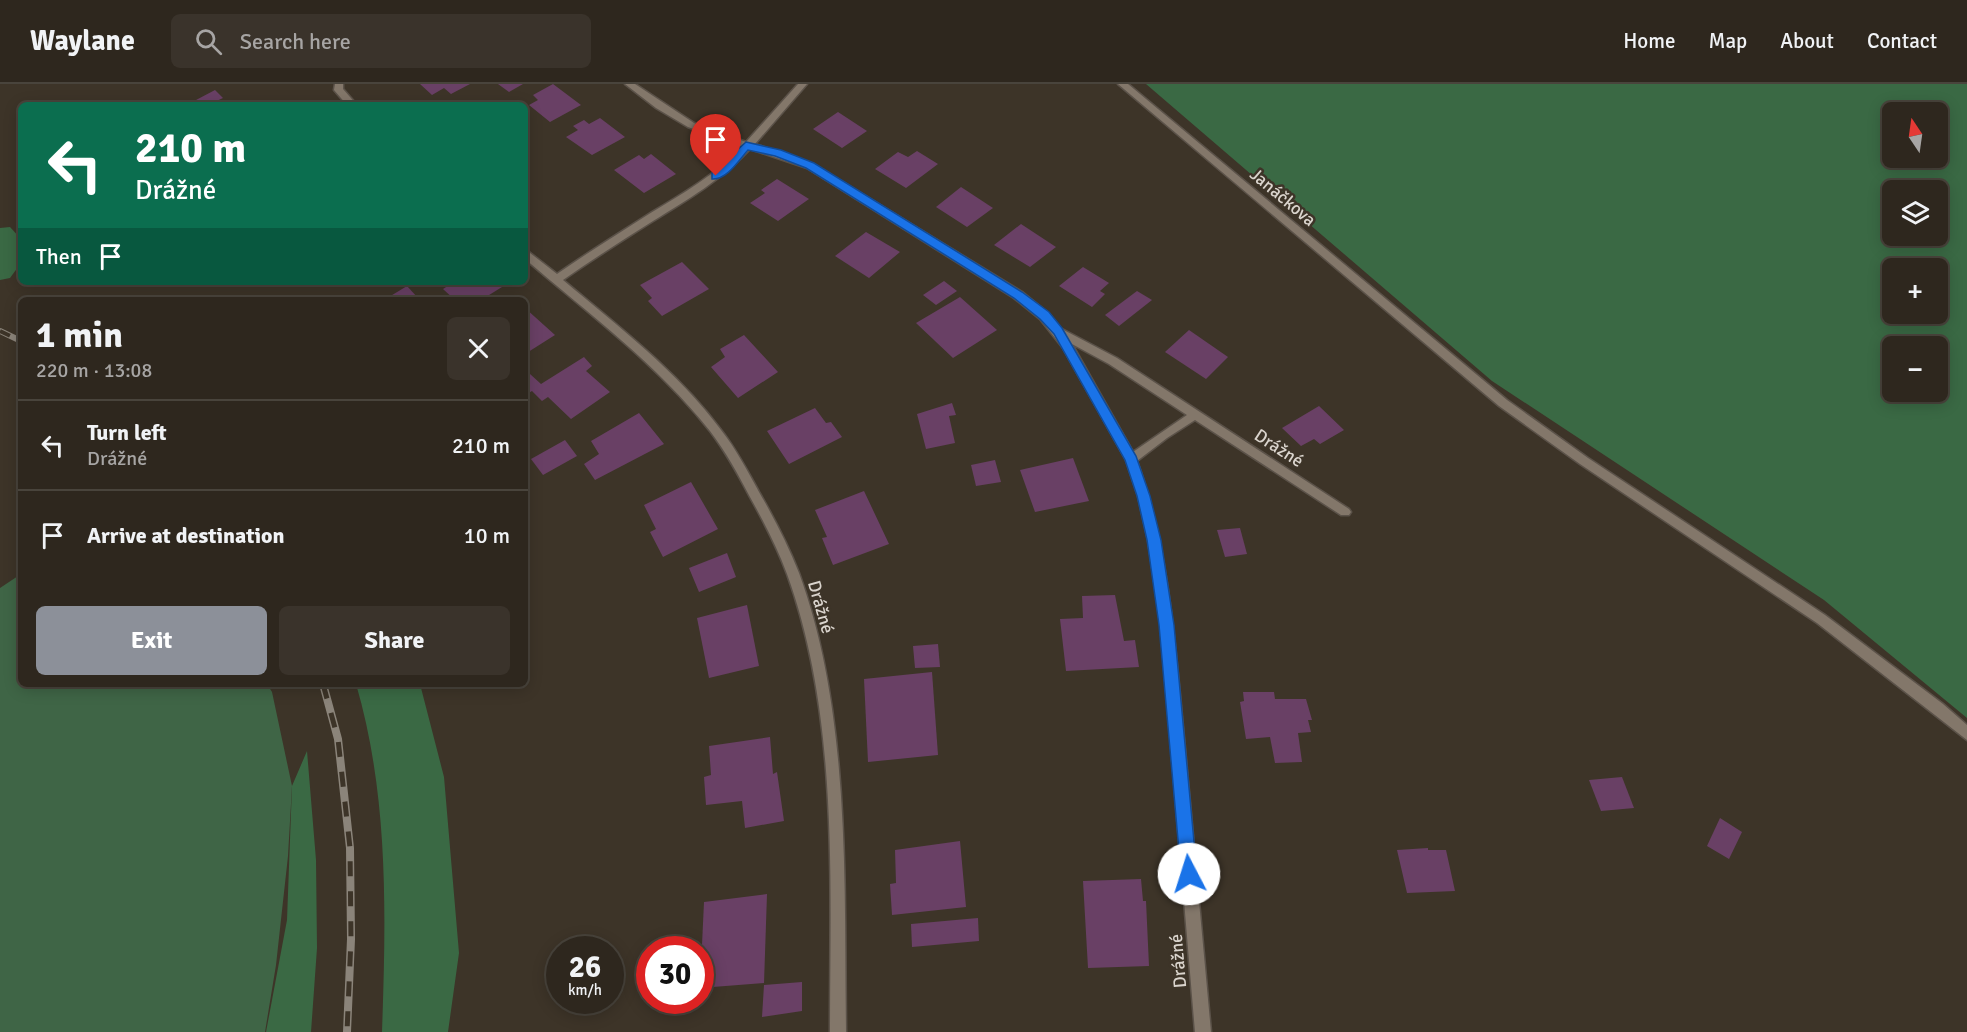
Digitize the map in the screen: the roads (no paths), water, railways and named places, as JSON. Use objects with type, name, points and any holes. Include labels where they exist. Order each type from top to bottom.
[{"type":"street","points":[[339,84],[338,90],[349,102]]},
{"type":"street","name":"Drážné","points":[[629,84],[691,124],[746,146],[777,153],[810,166],[1018,295],[1058,331],[1131,459],[1144,496],[1154,540],[1165,614],[1203,1032]]},
{"type":"street","points":[[556,280],[594,253],[704,185],[728,167],[777,116],[803,84]]},
{"type":"street","name":"Janáčkova","points":[[1122,84],[1503,403],[1584,462],[1821,619],[1938,708],[1967,734]]},
{"type":"street","name":"Drážné","points":[[528,256],[658,369],[712,426],[741,470],[762,508],[796,584],[812,640],[827,723],[833,798],[838,1032]]},
{"type":"street","name":"Drážné","points":[[1058,331],[1113,361],[1345,512]]},
{"type":"street","points":[[1131,459],[1195,415]]},
{"type":"railway","points":[[0,331],[18,340]]},
{"type":"railway","points":[[324,687],[338,739],[350,848],[351,939],[347,1032]]}]
